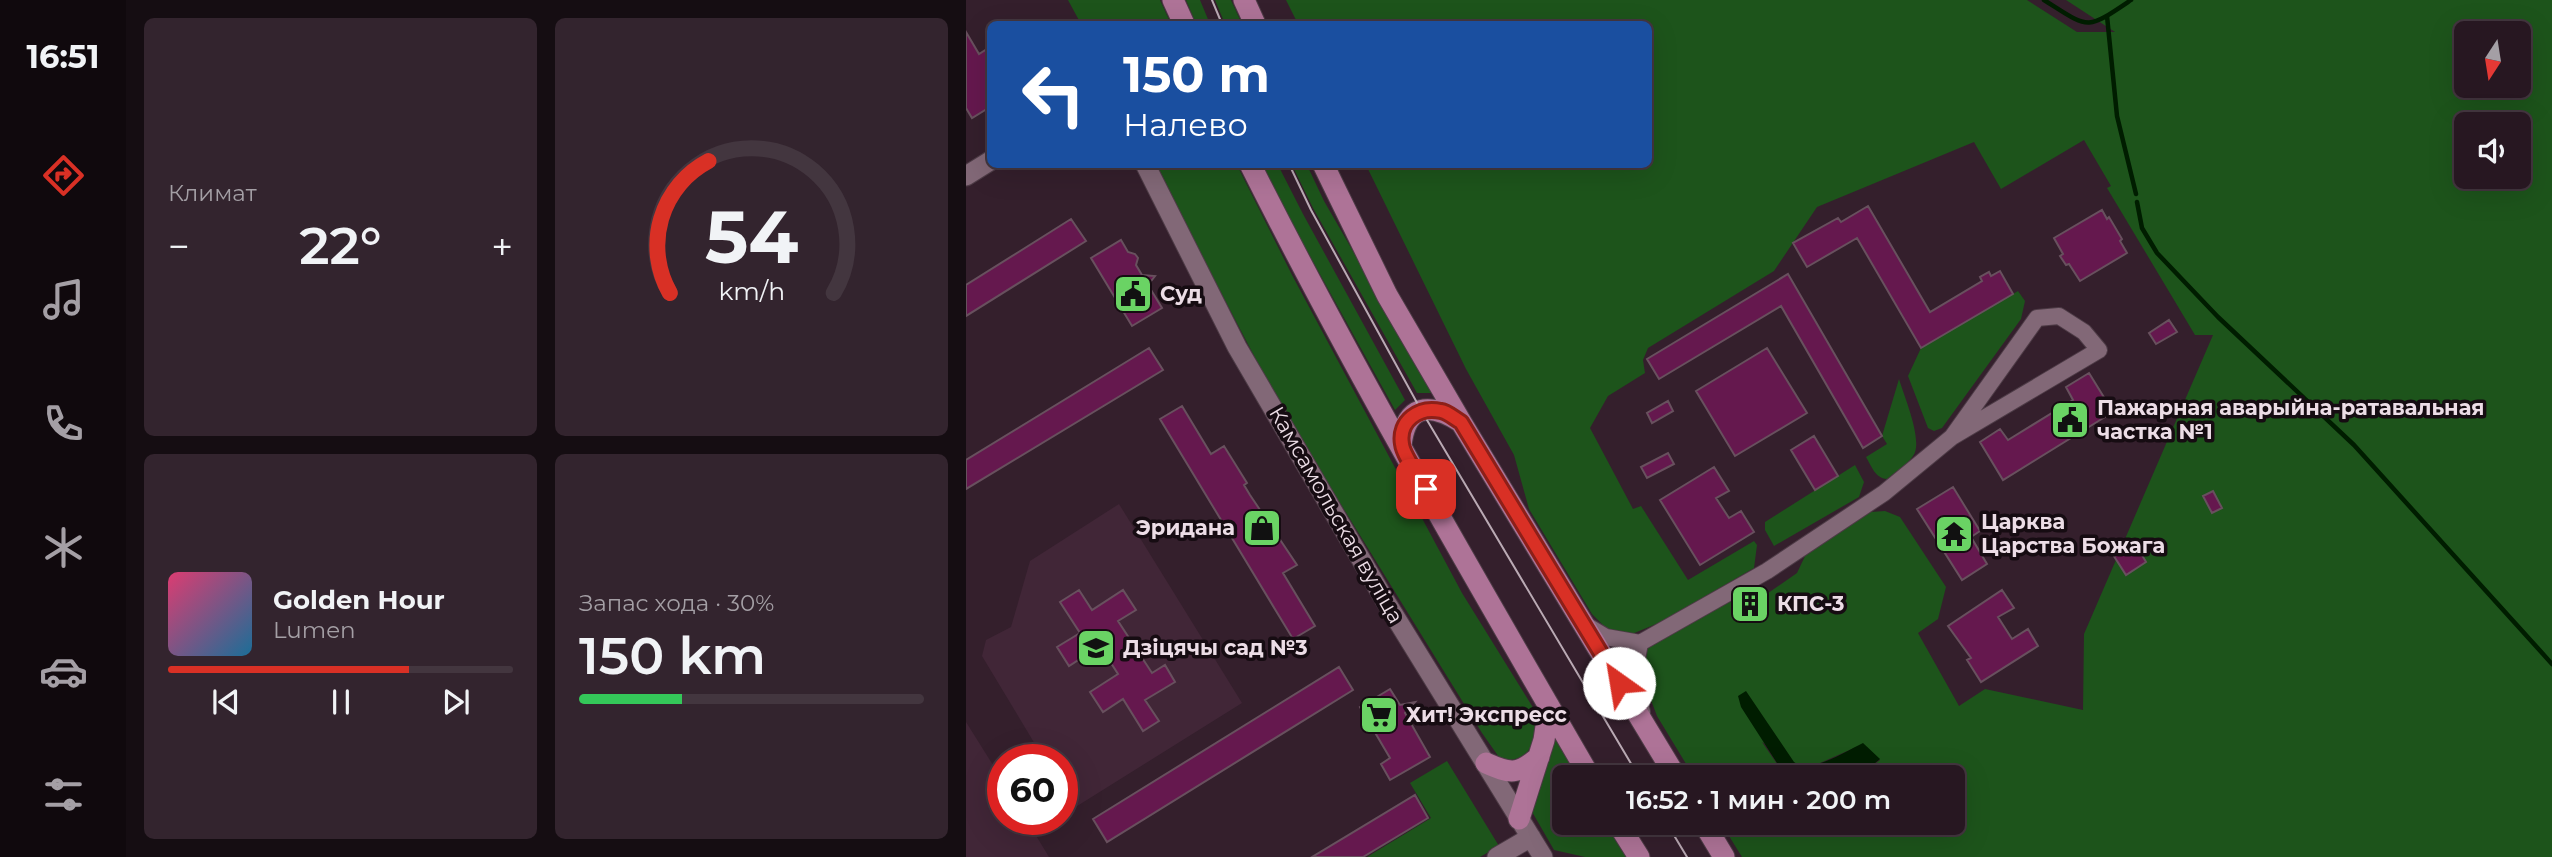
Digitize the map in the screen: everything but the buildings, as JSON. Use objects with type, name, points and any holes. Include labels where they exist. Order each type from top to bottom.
[{"type":"main road","points":[[1173,0],[1183,21]]},
{"type":"main road","points":[[1244,0],[1254,21]]},
{"type":"main road","points":[[1252,168],[1306,275],[1510,642],[1583,765]]},
{"type":"main road","points":[[1325,168],[1387,295],[1669,765]]},
{"type":"main road","points":[[1401,445],[1404,426],[1421,410],[1443,411],[1461,422]]},
{"type":"main road","points":[[1519,819],[1544,740],[1549,706]]},
{"type":"main road","points":[[1486,763],[1506,772],[1524,769],[1539,757]]},
{"type":"main road","points":[[1625,835],[1639,857]]},
{"type":"main road","points":[[1711,835],[1724,857]]},
{"type":"street","points":[[966,176],[987,163]]},
{"type":"street","name":"Камсамольская вуліца","points":[[1147,168],[1237,346],[1386,602],[1543,857]]},
{"type":"street","points":[[1581,622],[1606,637],[1640,643],[1767,570],[1884,493],[1952,437],[2099,350],[2084,332],[2059,316],[2038,318],[1952,437]]},
{"type":"street","points":[[1640,643],[1635,664],[1637,691],[1645,724]]},
{"type":"street","points":[[1497,857],[1531,837]]},
{"type":"shaded area","name":"Дзіцячы сад №3","points":[[1119,504],[1242,703],[1078,806],[1078,744],[1035,744],[982,656],[986,640],[1011,627],[1030,561]]},
{"type":"shaded area","points":[[1746,691],[1794,762],[1801,765],[1778,765],[1741,707],[1738,696]]},
{"type":"shaded area","points":[[966,722],[987,755],[987,835],[1036,835],[1049,857],[966,857]]},
{"type":"shaded area","points":[[1863,743],[1880,759],[1873,765],[1814,765]]},
{"type":"green space","points":[[1068,0],[1160,0],[1170,21],[1079,21]]},
{"type":"green space","points":[[1186,0],[1200,0],[1209,21],[1195,21]]},
{"type":"green space","points":[[1215,0],[1231,0],[1241,21],[1224,21]]},
{"type":"green space","points":[[1286,0],[2027,0],[2077,32],[2115,32],[2066,0],[2552,0],[2552,857],[1742,857],[1728,835],[1965,835],[1965,765],[1874,765],[1880,760],[1863,744],[1816,765],[1797,765],[1762,742],[1778,765],[1687,765],[1657,716],[1641,674],[1643,648],[1733,600],[1745,616],[1764,603],[1761,598],[1797,573],[1806,554],[1871,512],[1885,511],[1900,517],[1946,587],[1938,619],[1918,633],[1959,706],[1985,689],[2083,710],[2084,634],[2213,335],[2195,335],[2107,188],[2111,186],[2084,140],[2001,189],[1974,142],[1817,207],[1774,271],[1648,348],[1643,360],[1645,373],[1608,396],[1590,428],[1633,509],[1641,506],[1688,580],[1754,541],[1757,545],[1754,568],[1661,622],[1627,636],[1607,629],[1592,614],[1529,509],[1514,455],[1466,369],[1367,168],[1652,168],[1652,21],[1296,21]]},
{"type":"green space","points":[[1156,168],[1238,168],[1292,275],[1462,593],[1537,714],[1536,732],[1531,748],[1519,758],[1501,760],[1482,733],[1282,409]]},
{"type":"green space","points":[[1264,168],[1280,168],[1405,400],[1395,410],[1291,222]]},
{"type":"green space","points":[[1293,168],[1308,168],[1324,201],[1435,393],[1417,393],[1313,208]]},
{"type":"green space","points":[[2018,291],[2025,301],[2021,319],[1942,428],[1934,431],[1928,428],[1908,376],[1921,348]]},
{"type":"green space","points":[[1899,379],[1915,430],[1916,449],[1908,462],[1887,479],[1877,474],[1866,457],[1887,444],[1882,436]]},
{"type":"green space","points":[[1855,465],[1864,482],[1859,497],[1774,546],[1765,530],[1765,522]]},
{"type":"green space","points":[[1554,737],[1572,765],[1552,765],[1552,835],[1614,835],[1628,857],[1585,857],[1554,850],[1531,810]]},
{"type":"green space","points":[[1447,761],[1499,846],[1480,857],[1367,857],[1431,818],[1410,783]]},
{"type":"waterway","points":[[2044,0],[2071,17],[2087,22],[2104,17],[2131,0]]},
{"type":"waterway","points":[[2107,16],[2117,116],[2136,194]]},
{"type":"waterway","points":[[2137,202],[2142,228],[2157,253],[2218,317],[2354,445],[2552,664]]},
{"type":"tram line","points":[[1212,0],[1221,21]]},
{"type":"tram line","points":[[1291,168],[1311,210],[1421,410],[1632,765]]},
{"type":"tram line","points":[[1674,835],[1687,857]]},
{"type":"place","name":"Суд","points":[[1133,294]]},
{"type":"place","name":"Пажарная аварыйна-ратавальная частка №1","points":[[2070,420]]},
{"type":"place","name":"Эридана","points":[[1262,528]]},
{"type":"place","name":"Царква Царства Божага","points":[[1954,534]]},
{"type":"place","name":"КПС-3","points":[[1750,604]]},
{"type":"place","name":"Дзіцячы сад №3","points":[[1096,648]]},
{"type":"place","name":"Хит! Экспресс","points":[[1379,715]]},
{"type":"route","points":[[1426,489],[1401,445],[1404,426],[1421,410],[1443,411],[1461,422],[1619,683]]}]
